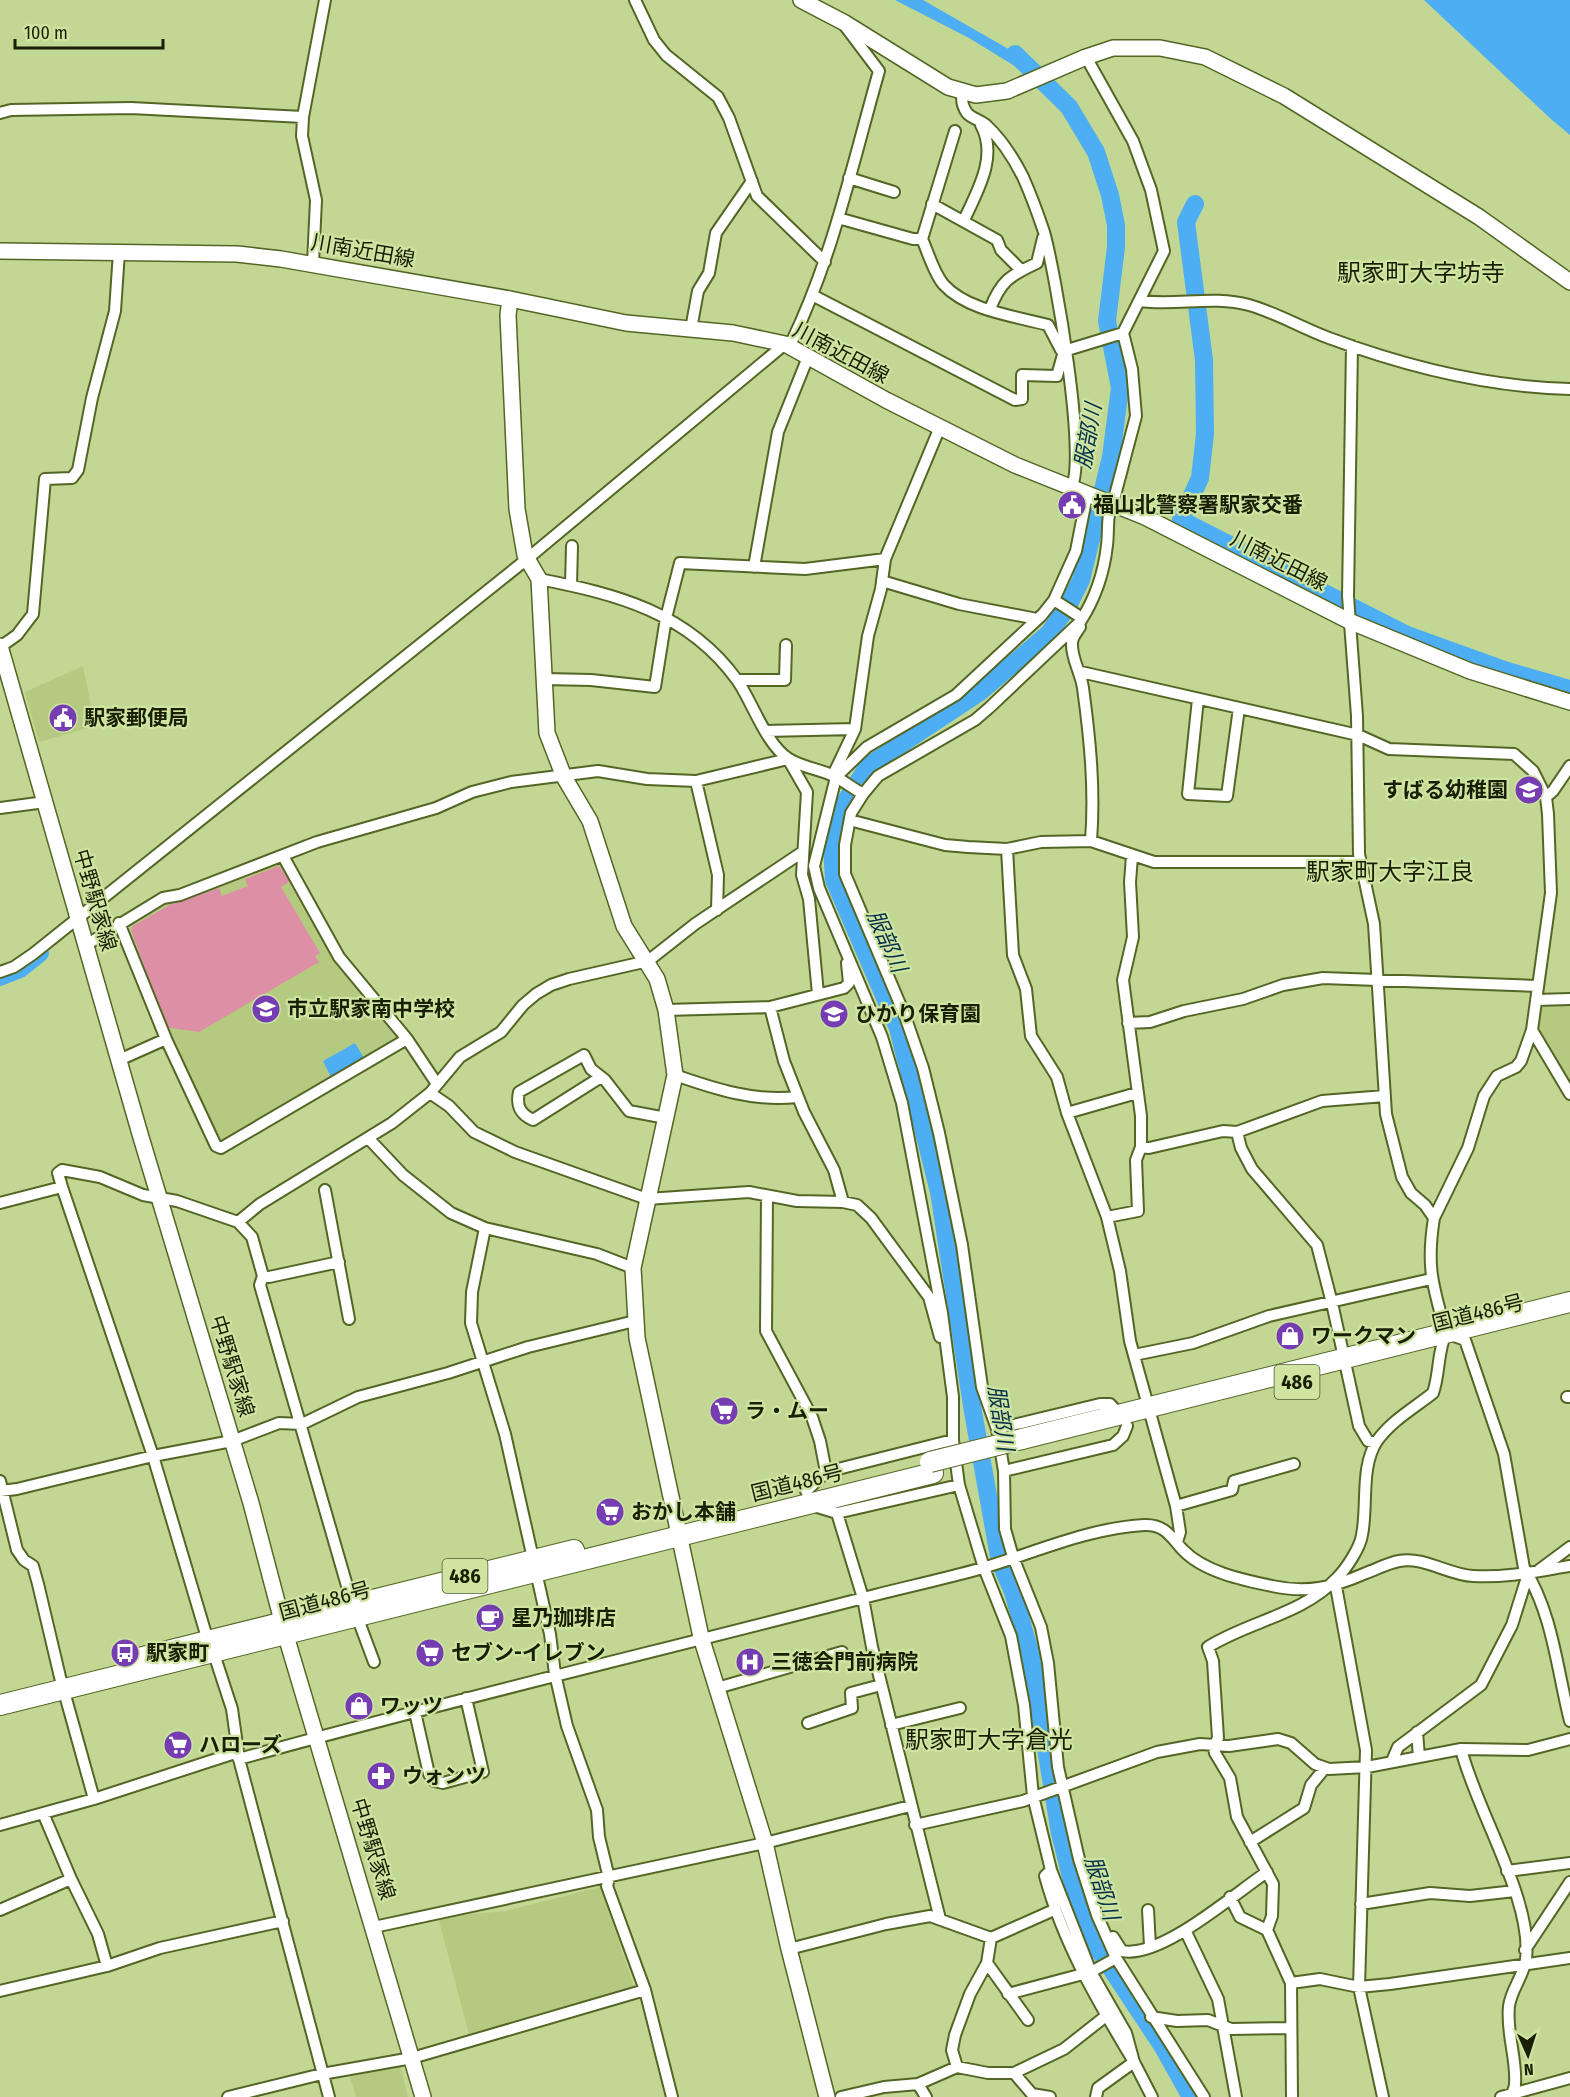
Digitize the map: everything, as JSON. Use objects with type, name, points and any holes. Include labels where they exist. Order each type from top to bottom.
[{"type":"highway","name":"国道486号","points":[[0,1693],[62,1683],[932,1468],[1443,1340],[1570,1302]]},
{"type":"highway","name":"国道486号","points":[[1443,1340],[1465,1341],[1570,1314]]},
{"type":"highway","name":"国道486号","points":[[0,1705],[62,1683]]},
{"type":"main road","points":[[801,0],[845,22],[948,87],[963,92],[987,95],[1007,91],[1113,48],[1160,48],[1195,54],[1229,68],[1284,96],[1479,217],[1570,282]]},
{"type":"main road","name":"川南近田線","points":[[0,251],[237,254],[313,263],[626,323],[733,333],[785,344],[940,428],[1071,488],[1110,502],[1348,621],[1470,671],[1570,702]]},
{"type":"main road","points":[[510,299],[508,315],[517,509],[527,559],[539,579],[547,733],[564,777],[590,820],[624,926],[648,961],[657,979],[666,1010],[675,1075],[633,1268],[634,1321],[701,1637],[765,1843],[789,1949],[827,2097]]},
{"type":"main road","name":"中野駅家線","points":[[0,647],[232,1441],[284,1629],[318,1737],[423,2097]]},
{"type":"street","points":[[313,263],[316,200],[302,136],[303,117],[325,0]]},
{"type":"street","points":[[635,0],[654,40],[666,55],[718,97],[729,118],[757,196],[825,262]]},
{"type":"street","points":[[0,972],[14,967],[79,921],[527,559],[785,344],[792,341],[814,296],[825,262],[879,71],[846,28],[845,22]]},
{"type":"street","points":[[1082,59],[1133,141],[1152,190],[1164,251],[1122,334],[1132,369],[1136,416],[1110,502],[1103,570],[1091,604],[1080,618],[975,720],[878,776],[851,813],[845,845],[845,874],[902,1007],[926,1079],[962,1245],[982,1387],[997,1429],[1004,1471],[1005,1529],[1042,1636],[1048,1663],[1060,1786],[1079,1859],[1116,1958],[1151,2017],[1204,2097]]},
{"type":"street","points":[[963,92],[964,107],[969,115],[980,121],[1009,153],[1022,175],[1044,234],[1076,449],[1075,481],[1071,488]]},
{"type":"street","points":[[0,112],[121,108],[303,117]]},
{"type":"street","points":[[964,220],[989,156],[987,136],[980,121]]},
{"type":"street","points":[[814,296],[1015,400],[1022,399],[1022,375],[1057,376],[1063,352],[1048,325],[990,309],[964,299],[944,285],[922,239],[955,131]]},
{"type":"street","points":[[849,178],[894,192]]},
{"type":"street","points":[[691,330],[698,291],[710,273],[711,250],[716,233],[752,181]]},
{"type":"street","points":[[932,204],[998,240],[1001,250],[1021,270]]},
{"type":"street","points":[[838,218],[913,239],[922,239]]},
{"type":"street","points":[[990,309],[999,286],[1021,270],[1037,263],[1044,234]]},
{"type":"street","points":[[0,647],[18,635],[33,614],[45,480],[72,478],[78,470],[92,398],[115,311],[119,252]]},
{"type":"street","points":[[1140,301],[1220,299],[1249,305],[1397,362],[1464,378],[1570,389]]},
{"type":"street","points":[[1063,352],[1094,340],[1122,334]]},
{"type":"street","points":[[1352,346],[1348,621],[1358,735],[1360,862],[1374,924],[1386,1114],[1402,1177],[1411,1193],[1425,1204],[1434,1218]]},
{"type":"street","points":[[754,567],[778,432],[808,357]]},
{"type":"street","points":[[838,779],[835,771],[855,729],[868,636],[882,581],[885,559],[940,428]]},
{"type":"street","points":[[1089,495],[1076,551],[1056,601],[956,694],[867,747],[838,779],[814,866],[819,888],[882,1037],[902,1103],[948,1353],[953,1397],[953,1440],[959,1485],[984,1568],[999,1601],[1019,1671],[1033,1796],[1050,1870],[1106,2016],[1152,2097]]},
{"type":"street","points":[[571,585],[572,546]]},
{"type":"street","points":[[544,679],[591,680],[655,687],[666,618],[680,563],[805,569],[885,559]]},
{"type":"street","points":[[539,579],[623,598],[666,618],[707,644],[737,680],[765,731],[788,759],[807,792],[801,853],[818,994]]},
{"type":"street","points":[[882,581],[959,604],[1037,619]]},
{"type":"street","points":[[1056,601],[1080,618]]},
{"type":"street","points":[[1080,618],[1080,628],[1072,641],[1073,653],[1081,672],[1092,757],[1094,804],[1091,841]]},
{"type":"street","points":[[737,680],[785,680],[786,645]]},
{"type":"street","points":[[1081,672],[1358,735],[1389,749],[1514,754],[1533,771],[1545,797],[1551,893],[1532,1030],[1521,1061],[1516,1067],[1497,1077],[1484,1096],[1468,1148],[1434,1218],[1428,1251],[1443,1340],[1440,1367],[1433,1394],[1400,1418],[1376,1443],[1370,1457],[1362,1537],[1332,1585],[1367,1767],[1359,1987],[1383,2097]]},
{"type":"street","points":[[1198,699],[1188,794],[1227,796],[1239,708]]},
{"type":"street","points":[[765,731],[855,729]]},
{"type":"street","points":[[86,945],[119,922],[163,898],[180,895],[355,830],[436,808],[472,792],[511,782],[598,771],[647,779],[696,781],[788,759],[838,779],[863,794]]},
{"type":"street","points":[[1545,797],[1553,791],[1570,766]]},
{"type":"street","points":[[696,781],[718,875],[717,910]]},
{"type":"street","points":[[845,845],[857,822],[856,814],[863,794]]},
{"type":"street","points":[[0,808],[45,802]]},
{"type":"street","points":[[857,822],[945,845],[1007,849],[1041,842],[1091,841],[1132,856],[1154,862],[1175,864],[1360,862]]},
{"type":"street","points":[[1007,849],[1013,955],[1026,989],[1031,1036],[1057,1077],[1067,1113],[1107,1217],[1134,1355],[1176,1506],[1180,1532],[1177,1542]]},
{"type":"street","points":[[238,1222],[260,1204],[369,1139],[434,1089],[460,1057],[501,1032],[523,1005],[551,985],[648,961],[717,910],[801,853]]},
{"type":"street","points":[[283,856],[339,957],[407,1040],[434,1089],[474,1132],[515,1152],[647,1199],[749,1192],[767,1197],[857,1205],[871,1218],[929,1297],[944,1353],[948,1353]]},
{"type":"street","points":[[1107,1217],[1138,1211],[1137,1160],[1141,1147],[1141,1116],[1123,980],[1133,937],[1130,882],[1132,856]]},
{"type":"street","points":[[119,922],[166,1040],[216,1146],[221,1148],[407,1040]]},
{"type":"street","points":[[666,1010],[770,1007],[843,988],[849,983],[846,952]]},
{"type":"street","points":[[1128,1023],[1150,1022],[1184,1011],[1243,999],[1283,985],[1323,978],[1537,986]]},
{"type":"street","points":[[1536,1000],[1570,999]]},
{"type":"street","points":[[770,1007],[784,1061],[798,1096],[834,1170],[843,1202]]},
{"type":"street","points":[[1532,1030],[1570,1094]]},
{"type":"street","points":[[119,1060],[166,1040]]},
{"type":"street","points":[[601,1077],[533,1120],[523,1115],[517,1102],[519,1092],[584,1055],[591,1069],[601,1077],[629,1111],[666,1118]]},
{"type":"street","points":[[675,1075],[717,1089],[772,1100],[798,1096]]},
{"type":"street","points":[[1067,1113],[1137,1093]]},
{"type":"street","points":[[1141,1147],[1149,1148],[1223,1131],[1237,1132],[1322,1101],[1385,1096]]},
{"type":"street","points":[[1237,1132],[1241,1148],[1252,1168],[1317,1245],[1359,1426],[1368,1441],[1376,1443]]},
{"type":"street","points":[[369,1139],[403,1175],[452,1212],[486,1228],[597,1254],[633,1268]]},
{"type":"street","points":[[329,2097],[239,1759],[232,1709],[153,1456],[62,1187],[58,1173],[62,1170],[100,1177],[160,1199],[177,1201],[238,1222],[252,1237],[263,1275],[260,1285],[355,1610],[374,1662]]},
{"type":"street","points":[[0,1203],[62,1187]]},
{"type":"street","points":[[325,1190],[349,1319]]},
{"type":"street","points":[[767,1197],[766,1330],[812,1417],[820,1441],[826,1472]]},
{"type":"street","points":[[486,1228],[472,1292],[471,1323],[481,1362],[505,1434],[533,1567],[550,1634],[555,1674],[577,1759],[597,1810],[599,1837],[609,1878],[607,1886],[645,1990],[672,2097]]},
{"type":"street","points":[[263,1275],[269,1277],[339,1262]]},
{"type":"street","points":[[1134,1355],[1193,1343],[1269,1316],[1431,1279]]},
{"type":"street","points":[[94,1799],[33,1566],[24,1560],[17,1550],[1,1487],[17,1489],[153,1456],[232,1441],[279,1423],[302,1424],[358,1397],[528,1347],[634,1321]]},
{"type":"street","points":[[1465,1341],[1504,1454],[1524,1568],[1533,1573],[1555,1649],[1559,1681],[1570,1721]]},
{"type":"street","points":[[997,1429],[1100,1404],[1110,1404],[1123,1420],[1123,1436],[1113,1445],[1004,1471]]},
{"type":"street","points":[[953,1440],[826,1472],[808,1498],[837,1513],[959,1485]]},
{"type":"street","points":[[1176,1506],[1232,1490],[1234,1481],[1294,1464]]},
{"type":"street","points":[[837,1513],[863,1598],[910,1806],[940,1919]]},
{"type":"street","points":[[239,1759],[555,1674],[984,1568],[1080,1537],[1147,1525],[1158,1526],[1172,1535],[1184,1551],[1210,1568],[1275,1587],[1311,1594]]},
{"type":"street","points":[[1392,1761],[1398,1747],[1481,1685],[1512,1625],[1533,1573],[1570,1546]]},
{"type":"street","points":[[1292,2097],[1291,1983],[1268,1930],[1274,1897],[1273,1884],[1237,1817],[1230,1778],[1215,1753],[1214,1746],[1218,1738],[1213,1661],[1208,1647],[1221,1639],[1294,1609],[1311,1594],[1394,1562],[1418,1561],[1454,1573],[1473,1576],[1533,1573],[1570,1566]]},
{"type":"street","points":[[717,1688],[842,1652]]},
{"type":"street","points":[[808,1723],[852,1708],[851,1693],[881,1685]]},
{"type":"street","points":[[415,1712],[429,1774],[434,1781],[443,1783],[483,1772],[466,1698]]},
{"type":"street","points":[[891,1725],[960,1708]]},
{"type":"street","points":[[1417,1732],[1419,1756]]},
{"type":"street","points":[[915,1825],[981,1812],[1099,1774],[1157,1752],[1200,1744],[1236,1746],[1278,1738],[1291,1743],[1315,1764],[1325,1768],[1367,1767],[1461,1749],[1528,1750],[1570,1739]]},
{"type":"street","points":[[1461,1749],[1468,1780],[1515,1891],[1523,1919],[1524,1965],[1509,2004],[1509,2036],[1516,2085],[1508,2096]]},
{"type":"street","points":[[0,1825],[94,1799],[235,1753],[239,1759]]},
{"type":"street","points":[[1250,1842],[1304,1808],[1311,1785],[1325,1768]]},
{"type":"street","points":[[374,1927],[765,1843],[910,1806]]},
{"type":"street","points":[[43,1813],[71,1879],[98,1934],[107,1966]]},
{"type":"street","points":[[1507,1871],[1570,1863]]},
{"type":"street","points":[[1050,1870],[1045,1876],[1054,1910],[1126,2034],[1134,2062]]},
{"type":"street","points":[[1104,1930],[1109,1930],[1122,1951],[1129,1952],[1150,1946],[1186,1932],[1230,1897],[1267,1872]]},
{"type":"street","points":[[0,1910],[71,1879]]},
{"type":"street","points":[[1525,1950],[1570,1882]]},
{"type":"street","points":[[1361,1904],[1430,1893],[1470,1896],[1515,1891]]},
{"type":"street","points":[[1230,1897],[1240,1917],[1268,1930]]},
{"type":"street","points":[[789,1949],[886,1924],[930,1916],[992,1938],[1054,1910]]},
{"type":"street","points":[[1148,1910],[1150,1946]]},
{"type":"street","points":[[0,1991],[107,1966],[160,1948],[283,1921]]},
{"type":"street","points":[[1186,1932],[1218,1999],[1236,2097]]},
{"type":"street","points":[[957,2067],[952,2050],[955,2035],[970,1994],[987,1964],[992,1938]]},
{"type":"street","points":[[1008,1994],[1088,1972],[1116,1958]]},
{"type":"street","points":[[1291,1983],[1320,1979],[1359,1987],[1570,1958]]},
{"type":"street","points":[[987,1964],[1028,2020]]},
{"type":"street","points":[[228,2097],[322,2074],[412,2058],[645,1990]]},
{"type":"street","points":[[841,2097],[884,2087],[918,2084],[957,2067],[988,2073],[1014,2073],[1064,2049],[1106,2016]]},
{"type":"street","points":[[1151,2017],[1221,2024],[1231,2030],[1290,2028]]},
{"type":"street","points":[[1096,2097],[1098,2088],[1134,2062]]},
{"type":"street","points":[[1014,2073],[1032,2094],[1050,2097]]},
{"type":"street","points":[[1508,2096],[1570,2078]]},
{"type":"street","points":[[918,2084],[926,2097]]},
{"type":"shaded area","points":[[83,666],[91,706],[95,705],[99,725],[39,742],[25,692]]},
{"type":"shaded area","name":"市立駅家南中学校","points":[[281,862],[399,1041],[222,1142],[216,1140],[149,988],[128,928],[167,904]]},
{"type":"shaded area","points":[[279,866],[290,881],[281,887],[320,953],[315,956],[319,962],[199,1032],[164,1027],[147,991],[152,989],[131,930],[133,926],[169,905],[219,888],[222,896],[248,886],[245,879]]},
{"type":"shaded area","points":[[1570,1003],[1570,1084],[1538,1028],[1539,1009],[1545,1004]]},
{"type":"shaded area","points":[[600,1887],[635,1989],[470,2038],[438,1917],[506,1911]]},
{"type":"shaded area","points":[[400,2065],[408,2097],[356,2097],[350,2077]]},
{"type":"water","points":[[895,0],[923,0],[1040,67],[1026,73],[969,38]]},
{"type":"water","points":[[1424,0],[1570,0],[1570,135],[1552,120]]},
{"type":"water","points":[[355,1043],[364,1058],[331,1077],[323,1061]]},
{"type":"waterway","name":"服部川","points":[[1015,54],[1069,107],[1096,152],[1110,195],[1116,225],[1116,247],[1107,321],[1120,388],[1111,457],[1081,580],[1067,608],[1049,633],[980,692],[868,766],[845,802],[832,847],[834,880],[898,1028],[939,1192],[973,1412],[1000,1562],[1013,1592],[1030,1652],[1060,1833],[1076,1897],[1095,1944],[1163,2047],[1191,2097]]},
{"type":"waterway","points":[[1195,204],[1186,222],[1204,360],[1205,434],[1200,478],[1181,520],[1407,635],[1507,671],[1570,689]]},
{"type":"waterway","points":[[0,977],[20,969],[40,953]]},
{"type":"place","name":"福山北警察署駅家交番","points":[[1072,505]]},
{"type":"place","name":"駅家郵便局","points":[[63,718]]},
{"type":"place","name":"すばる幼稚園","points":[[1529,790]]},
{"type":"place","name":"市立駅家南中学校","points":[[266,1009]]},
{"type":"place","name":"ひかり保育園","points":[[834,1014]]},
{"type":"place","name":"ワークマン","points":[[1290,1336]]},
{"type":"place","name":"ラ・ムー","points":[[724,1411]]},
{"type":"place","name":"おかし本舗","points":[[610,1512]]},
{"type":"place","name":"星乃珈琲店","points":[[490,1618]]},
{"type":"place","name":"駅家町","points":[[125,1653]]},
{"type":"place","name":"セブン-イレブン","points":[[430,1653]]},
{"type":"place","name":"三徳会門前病院","points":[[750,1662]]},
{"type":"place","name":"ワッツ","points":[[359,1706]]},
{"type":"place","name":"ハローズ","points":[[178,1745]]},
{"type":"place","name":"ウォンツ","points":[[381,1776]]},
{"type":"district","name":"駅家町大字坊寺","points":[[1421,273]]},
{"type":"district","name":"駅家町大字江良","points":[[1390,872]]},
{"type":"district","name":"駅家町大字倉光","points":[[989,1740]]}]
